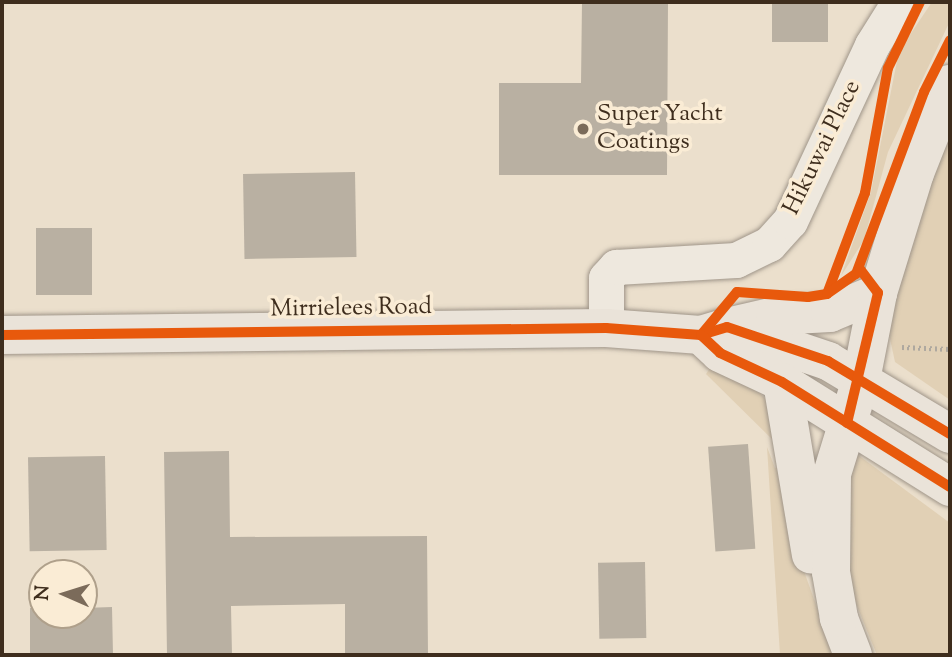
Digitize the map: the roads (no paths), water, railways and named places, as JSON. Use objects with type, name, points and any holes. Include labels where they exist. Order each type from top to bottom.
[{"type":"main road","points":[[950,84],[915,173],[830,313],[775,316],[714,331],[720,353],[782,382],[950,487]]},
{"type":"main road","points":[[839,618],[829,500],[847,423],[861,380],[847,288]]},
{"type":"main road","name":"Mirrielees Road","points":[[2,335],[606,328],[714,331],[775,339],[861,380],[950,434]]},
{"type":"main road","points":[[782,382],[811,553],[853,655]]},
{"type":"street","name":"Hikuwai Place","points":[[606,328],[605,283],[616,268],[736,260],[769,244],[790,220],[872,45],[899,2]]},
{"type":"place","name":"Super Yacht Coatings","points":[[583,129]]}]
